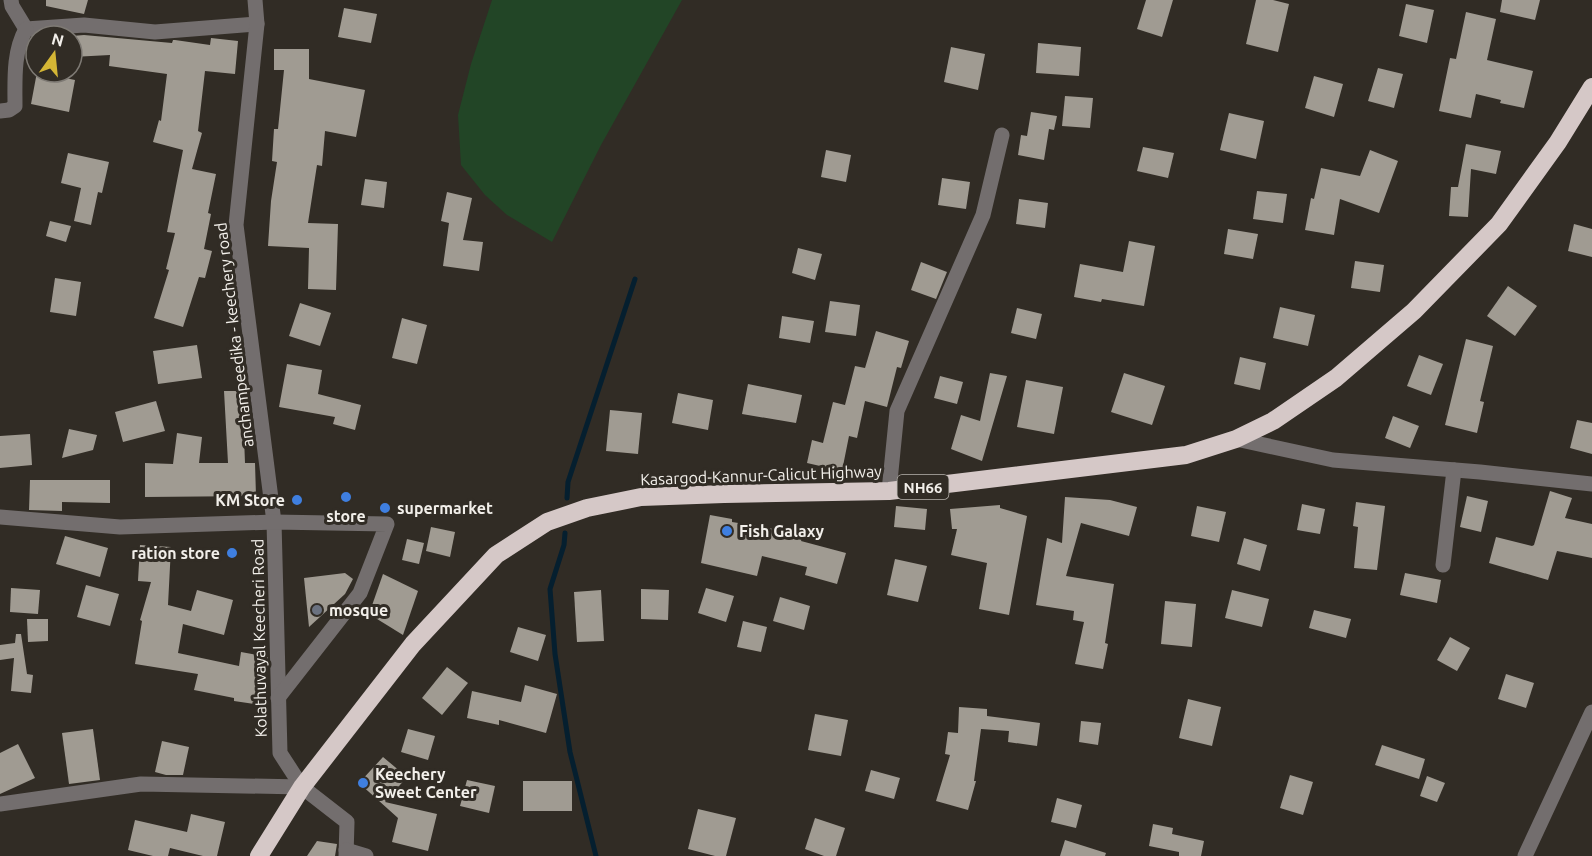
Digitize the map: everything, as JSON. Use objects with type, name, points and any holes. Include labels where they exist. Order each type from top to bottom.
[{"type":"highway","name":"Kasargod-Kannur-Calicut Highway","points":[[259,856],[302,787],[413,644],[496,555],[548,522],[587,508],[641,497],[889,491],[1186,455],[1236,439],[1273,421],[1336,378],[1414,311],[1498,224],[1589,98]]},
{"type":"street","points":[[11,0],[12,6],[24,26]]},
{"type":"street","name":"anchampeedika - keechery road","points":[[255,0],[257,24],[236,225],[274,522]]},
{"type":"street","points":[[84,26],[155,32],[257,24]]},
{"type":"street","points":[[0,111],[9,110],[15,106],[16,64],[24,33]]},
{"type":"street","points":[[889,491],[897,411],[983,215],[1002,135]]},
{"type":"street","points":[[1236,439],[1333,460],[1592,484]]},
{"type":"street","points":[[1443,565],[1454,470]]},
{"type":"street","name":"Kolathuvayal Keecheri Road","points":[[0,517],[120,527],[274,522],[280,753],[302,787],[347,822],[346,853]]},
{"type":"street","points":[[274,522],[387,524],[360,593],[278,698]]},
{"type":"street","points":[[1525,856],[1592,712]]},
{"type":"street","points":[[0,804],[141,784],[302,787]]},
{"type":"street","points":[[346,853],[366,856]]},
{"type":"green space","points":[[492,0],[682,0],[601,145],[552,242],[507,215],[485,195],[461,165],[458,115],[471,64]]},
{"type":"building","points":[[46,0],[88,0],[84,14],[46,6]]},
{"type":"building","points":[[1146,0],[1173,0],[1162,37],[1137,29]]},
{"type":"building","points":[[1256,0],[1273,0],[1289,4],[1278,52],[1246,44]]},
{"type":"building","points":[[1502,0],[1540,0],[1535,20],[1500,12]]},
{"type":"building","points":[[1406,4],[1434,10],[1427,43],[1399,36]]},
{"type":"building","points":[[344,8],[377,14],[371,43],[338,37]]},
{"type":"building","points":[[1466,12],[1496,19],[1487,60],[1533,71],[1524,108],[1500,103],[1501,100],[1476,94],[1471,118],[1439,111],[1450,58],[1456,59]]},
{"type":"building","points":[[84,35],[172,43],[175,40],[210,45],[211,38],[238,41],[235,74],[205,71],[198,131],[202,133],[192,169],[216,174],[204,249],[212,251],[205,278],[199,277],[183,327],[154,318],[169,270],[166,269],[175,233],[167,232],[183,150],[153,142],[159,120],[161,121],[167,74],[109,66],[110,55],[84,56]]},
{"type":"building","points":[[1038,43],[1081,47],[1079,76],[1036,73]]},
{"type":"building","points":[[951,47],[985,54],[978,90],[944,82]]},
{"type":"building","points":[[274,49],[309,49],[309,79],[365,90],[356,137],[325,131],[322,166],[317,165],[308,223],[338,224],[336,290],[308,289],[309,248],[268,246],[271,201],[277,162],[272,161],[274,129],[278,129],[284,70],[274,70]]},
{"type":"building","points":[[1378,68],[1403,74],[1394,108],[1368,101]]},
{"type":"building","points":[[1314,76],[1343,84],[1334,117],[1305,108]]},
{"type":"building","points":[[35,84],[74,84],[69,112],[31,104]]},
{"type":"building","points":[[1065,96],[1093,98],[1090,128],[1062,126]]},
{"type":"building","points":[[1031,112],[1057,116],[1054,130],[1049,129],[1044,160],[1018,155],[1021,135],[1027,136]]},
{"type":"building","points":[[1229,113],[1264,121],[1256,159],[1220,150]]},
{"type":"building","points":[[1466,144],[1501,151],[1496,174],[1471,169],[1468,217],[1449,216],[1451,187],[1458,187]]},
{"type":"building","points":[[1143,147],[1174,153],[1168,178],[1137,171]]},
{"type":"building","points":[[826,150],[851,155],[846,182],[821,177]]},
{"type":"building","points":[[1370,150],[1398,161],[1379,213],[1340,199],[1334,235],[1305,230],[1311,198],[1314,199],[1321,168],[1360,176]]},
{"type":"building","points":[[68,153],[109,162],[102,193],[98,192],[91,225],[74,221],[81,188],[61,183]]},
{"type":"building","points":[[942,178],[970,182],[966,209],[938,205]]},
{"type":"building","points":[[365,179],[387,182],[384,208],[361,205]]},
{"type":"building","points":[[1257,191],[1287,194],[1283,223],[1253,219]]},
{"type":"building","points":[[447,192],[472,198],[463,240],[483,242],[479,271],[443,266],[449,223],[441,221]]},
{"type":"building","points":[[1019,199],[1048,203],[1045,228],[1016,224]]},
{"type":"building","points":[[50,221],[71,226],[66,242],[46,236]]},
{"type":"building","points":[[1574,224],[1592,229],[1592,257],[1568,251]]},
{"type":"building","points":[[1228,229],[1258,234],[1253,259],[1224,254]]},
{"type":"building","points":[[1129,241],[1155,246],[1144,306],[1074,297],[1080,264],[1123,272]]},
{"type":"building","points":[[798,248],[822,254],[815,280],[792,273]]},
{"type":"building","points":[[1355,261],[1384,265],[1380,292],[1351,288]]},
{"type":"building","points":[[921,262],[947,272],[936,299],[911,290]]},
{"type":"building","points":[[55,278],[81,282],[76,316],[50,312]]},
{"type":"building","points":[[1508,286],[1537,306],[1515,336],[1487,316]]},
{"type":"building","points":[[830,301],[860,305],[856,336],[825,332]]},
{"type":"building","points":[[300,303],[331,313],[320,346],[289,336]]},
{"type":"building","points":[[1280,307],[1315,315],[1308,346],[1273,338]]},
{"type":"building","points":[[1017,308],[1042,314],[1036,339],[1011,333]]},
{"type":"building","points":[[782,316],[814,321],[810,343],[779,338]]},
{"type":"building","points":[[402,318],[427,325],[417,364],[392,358]]},
{"type":"building","points":[[876,331],[909,341],[901,368],[897,367],[887,407],[865,401],[857,438],[849,436],[842,471],[807,463],[812,440],[823,443],[833,402],[845,405],[855,366],[865,368]]},
{"type":"building","points":[[1466,339],[1493,346],[1480,401],[1484,402],[1477,433],[1445,425]]},
{"type":"building","points":[[197,345],[202,378],[158,384],[153,351]]},
{"type":"building","points":[[1419,355],[1443,364],[1431,395],[1407,386]]},
{"type":"building","points":[[1240,357],[1266,363],[1260,390],[1234,384]]},
{"type":"building","points":[[287,364],[322,370],[318,394],[361,405],[355,430],[333,424],[335,417],[279,407]]},
{"type":"building","points":[[990,373],[1007,376],[982,461],[951,449],[961,415],[980,421]]},
{"type":"building","points":[[1124,373],[1165,386],[1152,425],[1111,412]]},
{"type":"building","points":[[940,376],[963,382],[957,404],[934,398]]},
{"type":"building","points":[[1026,380],[1063,387],[1054,434],[1017,427]]},
{"type":"building","points":[[748,384],[802,395],[796,423],[742,414]]},
{"type":"building","points":[[224,391],[239,391],[241,437],[244,437],[245,463],[255,463],[256,496],[145,497],[145,463],[173,464],[177,433],[202,437],[199,463],[228,463]]},
{"type":"building","points":[[678,393],[713,400],[708,430],[672,423]]},
{"type":"building","points":[[156,401],[165,431],[123,442],[115,412]]},
{"type":"building","points":[[610,410],[642,413],[638,454],[606,451]]},
{"type":"building","points":[[1393,416],[1419,426],[1410,448],[1385,438]]},
{"type":"building","points":[[1577,420],[1592,423],[1592,454],[1570,448]]},
{"type":"building","points":[[69,429],[97,435],[93,450],[62,458]]},
{"type":"building","points":[[30,434],[32,465],[0,468],[0,436]]},
{"type":"building","points":[[30,480],[110,480],[110,503],[62,502],[62,511],[29,510]]},
{"type":"building","points":[[1550,491],[1572,498],[1565,518],[1592,524],[1592,558],[1557,551],[1548,580],[1489,563],[1496,537],[1534,545]]},
{"type":"building","points":[[1467,496],[1488,501],[1481,532],[1460,527]]},
{"type":"building","points":[[1065,497],[1110,500],[1137,507],[1129,536],[1081,523],[1066,576],[1114,584],[1103,669],[1075,664],[1084,622],[1073,620],[1074,611],[1036,605],[1047,538],[1062,543]]},
{"type":"building","points":[[1356,502],[1385,506],[1377,570],[1354,568],[1358,527],[1353,526]]},
{"type":"building","points":[[1302,504],[1325,509],[1320,534],[1297,530]]},
{"type":"building","points":[[1000,505],[1000,508],[1027,516],[1009,615],[979,609],[987,563],[951,555],[957,529],[952,529],[950,509]]},
{"type":"building","points":[[896,506],[927,509],[925,530],[894,527]]},
{"type":"building","points":[[1197,506],[1226,512],[1219,542],[1191,536]]},
{"type":"building","points":[[710,515],[732,519],[732,522],[803,535],[801,541],[846,553],[837,584],[805,575],[807,567],[762,556],[757,576],[701,563]]},
{"type":"building","points":[[431,527],[455,532],[450,557],[426,551]]},
{"type":"building","points":[[65,536],[108,548],[100,577],[56,564]]},
{"type":"building","points":[[1244,538],[1267,545],[1260,571],[1237,564]]},
{"type":"building","points":[[407,539],[424,543],[419,564],[402,560]]},
{"type":"building","points":[[140,545],[171,547],[168,605],[191,611],[197,590],[233,600],[224,635],[183,624],[178,653],[239,666],[241,652],[268,657],[261,705],[234,701],[234,698],[194,690],[198,674],[135,664],[142,621],[140,620],[151,582],[138,581]]},
{"type":"building","points":[[895,559],[927,566],[918,602],[887,595]]},
{"type":"building","name":"mosque","points":[[345,573],[353,579],[345,594],[309,627],[304,578]]},
{"type":"building","points":[[1405,573],[1441,580],[1437,603],[1400,595]]},
{"type":"building","points":[[383,574],[418,591],[403,635],[369,614]]},
{"type":"building","points":[[86,585],[119,594],[110,626],[77,617]]},
{"type":"building","points":[[11,588],[40,590],[38,614],[10,612]]},
{"type":"building","points":[[706,588],[734,596],[726,622],[698,613]]},
{"type":"building","points":[[641,589],[669,590],[668,620],[641,619]]},
{"type":"building","points":[[601,590],[604,641],[577,642],[574,592]]},
{"type":"building","points":[[1232,590],[1269,599],[1262,627],[1225,618]]},
{"type":"building","points":[[780,597],[810,606],[804,630],[773,621]]},
{"type":"building","points":[[1165,601],[1196,604],[1192,647],[1161,644]]},
{"type":"building","points":[[1314,610],[1351,619],[1346,638],[1309,628]]},
{"type":"building","points":[[27,619],[48,619],[48,641],[28,642]]},
{"type":"building","points":[[743,621],[767,627],[761,652],[737,647]]},
{"type":"building","points":[[518,627],[546,635],[538,661],[510,652]]},
{"type":"building","points":[[16,634],[21,634],[27,674],[33,675],[31,693],[11,691],[14,658],[0,660],[0,645],[15,643]]},
{"type":"building","points":[[1450,637],[1470,648],[1457,671],[1437,660]]},
{"type":"building","points":[[447,667],[468,683],[442,715],[422,698]]},
{"type":"building","points":[[1506,674],[1534,683],[1526,708],[1498,699]]},
{"type":"building","points":[[525,685],[557,694],[546,733],[499,720],[499,725],[467,718],[472,691],[521,702]]},
{"type":"building","points":[[1188,699],[1221,707],[1212,746],[1179,738]]},
{"type":"building","points":[[959,707],[987,709],[987,716],[1040,723],[1037,746],[1008,742],[1009,731],[981,729],[974,781],[976,781],[968,810],[936,801],[950,755],[945,754],[948,732],[958,733]]},
{"type":"building","points":[[815,714],[848,720],[841,756],[808,750]]},
{"type":"building","points":[[1081,721],[1101,723],[1098,745],[1079,742]]},
{"type":"building","points":[[93,729],[100,780],[69,784],[62,733]]},
{"type":"building","points":[[408,729],[435,736],[428,760],[401,752]]},
{"type":"building","points":[[162,741],[189,747],[183,775],[166,775],[155,772]]},
{"type":"building","points":[[18,744],[35,778],[0,794],[0,753]]},
{"type":"building","points":[[1382,745],[1425,759],[1419,779],[1375,765]]},
{"type":"building","points":[[383,757],[407,777],[385,802],[437,814],[428,851],[392,842],[398,818],[359,783]]},
{"type":"building","points":[[871,770],[900,778],[894,799],[865,791]]},
{"type":"building","points":[[1290,775],[1313,782],[1303,815],[1280,808]]},
{"type":"building","points":[[1427,776],[1445,783],[1437,802],[1420,796]]},
{"type":"building","points":[[467,780],[495,786],[489,813],[460,806]]},
{"type":"building","points":[[523,781],[572,781],[572,811],[523,811]]},
{"type":"building","points":[[1057,798],[1082,805],[1076,828],[1051,822]]},
{"type":"building","points":[[698,809],[736,818],[726,856],[715,856],[688,849]]},
{"type":"building","points":[[191,814],[225,822],[217,856],[203,856],[170,848],[168,856],[153,856],[128,850],[135,820],[187,832]]},
{"type":"building","points":[[815,818],[845,828],[836,856],[824,856],[805,849]]},
{"type":"building","points":[[1153,824],[1173,828],[1172,834],[1204,841],[1201,856],[1179,856],[1179,852],[1149,846]]},
{"type":"building","points":[[1065,840],[1106,853],[1105,856],[1060,856]]},
{"type":"building","points":[[317,841],[337,844],[335,856],[307,856]]},
{"type":"waterway","points":[[567,498],[568,482],[635,279]]},
{"type":"waterway","points":[[565,533],[564,545],[550,589],[555,654],[570,752],[596,856]]},
{"type":"place","name":"store","points":[[346,497]]},
{"type":"place","name":"KM Store","points":[[297,500]]},
{"type":"place","name":"supermarket","points":[[385,508]]},
{"type":"place","name":"Fish Galaxy","points":[[727,531]]},
{"type":"place","name":"ration store","points":[[232,553]]},
{"type":"place","name":"mosque","points":[[317,610]]},
{"type":"place","name":"Keechery Sweet Center","points":[[363,783]]}]
